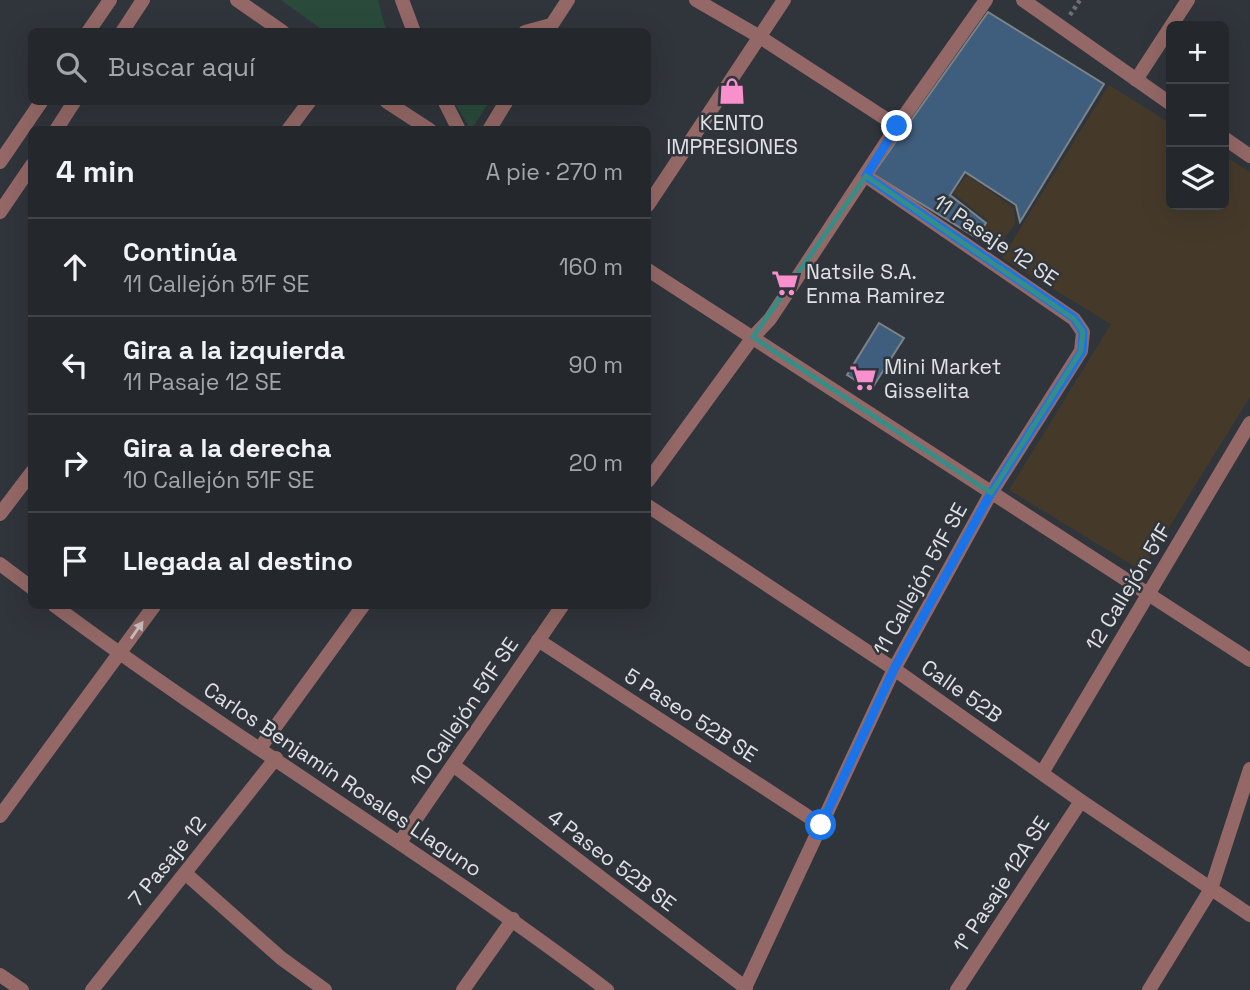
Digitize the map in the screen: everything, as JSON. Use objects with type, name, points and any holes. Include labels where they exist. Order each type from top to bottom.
[{"type":"street","points":[[91,28],[110,0]]},
{"type":"street","points":[[125,28],[143,0]]},
{"type":"street","points":[[237,0],[277,28]]},
{"type":"street","points":[[402,0],[412,28]]},
{"type":"street","points":[[549,28],[568,0]]},
{"type":"street","points":[[696,0],[760,37],[897,126]]},
{"type":"street","points":[[651,200],[784,0]]},
{"type":"street","points":[[651,477],[769,319],[897,126],[986,0]]},
{"type":"street","points":[[1023,0],[1166,101]]},
{"type":"street","points":[[1136,80],[1188,0]]},
{"type":"street","points":[[0,162],[39,105]]},
{"type":"street","points":[[58,126],[72,105]]},
{"type":"street","points":[[291,126],[307,105]]},
{"type":"street","points":[[392,105],[424,126]]},
{"type":"street","points":[[446,105],[457,126]]},
{"type":"street","points":[[491,126],[504,105]]},
{"type":"street","points":[[1229,141],[1250,156]]},
{"type":"street","points":[[0,212],[28,171]]},
{"type":"street","name":"11 Pasaje 12 SE","points":[[866,176],[1074,318],[1083,332],[1082,351]]},
{"type":"street","points":[[651,272],[1250,660]]},
{"type":"street","name":"11 Callejón 51F SE","points":[[745,989],[894,669],[991,493],[1082,351]]},
{"type":"street","name":"12 Callejón 51F","points":[[1042,773],[1250,423]]},
{"type":"street","points":[[0,514],[28,477]]},
{"type":"street","name":"Calle 52B","points":[[651,508],[894,669],[1081,801],[1250,915]]},
{"type":"street","points":[[0,564],[28,585]]},
{"type":"street","name":"Carlos Benjamín Rosales Llaguno","points":[[59,609],[120,654],[513,919],[607,990]]},
{"type":"street","points":[[0,816],[152,609]]},
{"type":"street","points":[[260,748],[361,609]]},
{"type":"street","name":"10 Callejón 51F SE","points":[[400,842],[560,609]]},
{"type":"street","name":"5 Paseo 52B SE","points":[[538,640],[821,825]]},
{"type":"street","name":"7 Pasaje 12","points":[[92,990],[276,758]]},
{"type":"street","name":"4 Paseo 52B SE","points":[[453,765],[745,989]]},
{"type":"street","points":[[1149,990],[1211,889],[1247,792],[1250,769]]},
{"type":"street","name":"1° Pasaje 12A SE","points":[[957,990],[1081,801]]},
{"type":"street","points":[[185,873],[281,958],[325,990]]},
{"type":"street","points":[[463,990],[513,919]]},
{"type":"street","points":[[0,975],[22,990]]},
{"type":"highlighted area","points":[[866,176],[1074,319],[1083,332],[1081,351],[991,493],[753,337]]},
{"type":"shaded area","points":[[1109,85],[1166,121],[1166,210],[1229,210],[1229,159],[1250,172],[1250,397],[1142,571],[1009,490],[1111,324],[1002,258]]},
{"type":"shaded area","points":[[967,175],[1014,208],[1015,224],[998,247],[979,239],[988,221],[953,193]]},
{"type":"green space","points":[[281,0],[378,0],[385,28],[320,28]]},
{"type":"green space","points":[[456,105],[487,105],[474,126],[469,126]]},
{"type":"building","points":[[988,12],[1104,84],[1020,222],[1016,205],[965,172],[950,195],[986,223],[977,238],[873,174]]},
{"type":"building","points":[[879,323],[904,338],[871,390],[847,375]]},
{"type":"place","name":"KENTO IMPRESIONES","points":[[732,91]]},
{"type":"place","name":"Natsile S.A. Enma Ramirez","points":[[785,283]]},
{"type":"place","name":"Mini Market Gisselita","points":[[863,378]]},
{"type":"route","points":[[821,825],[894,669],[991,493],[1082,351],[1083,332],[1074,318],[866,176],[897,126]]}]
